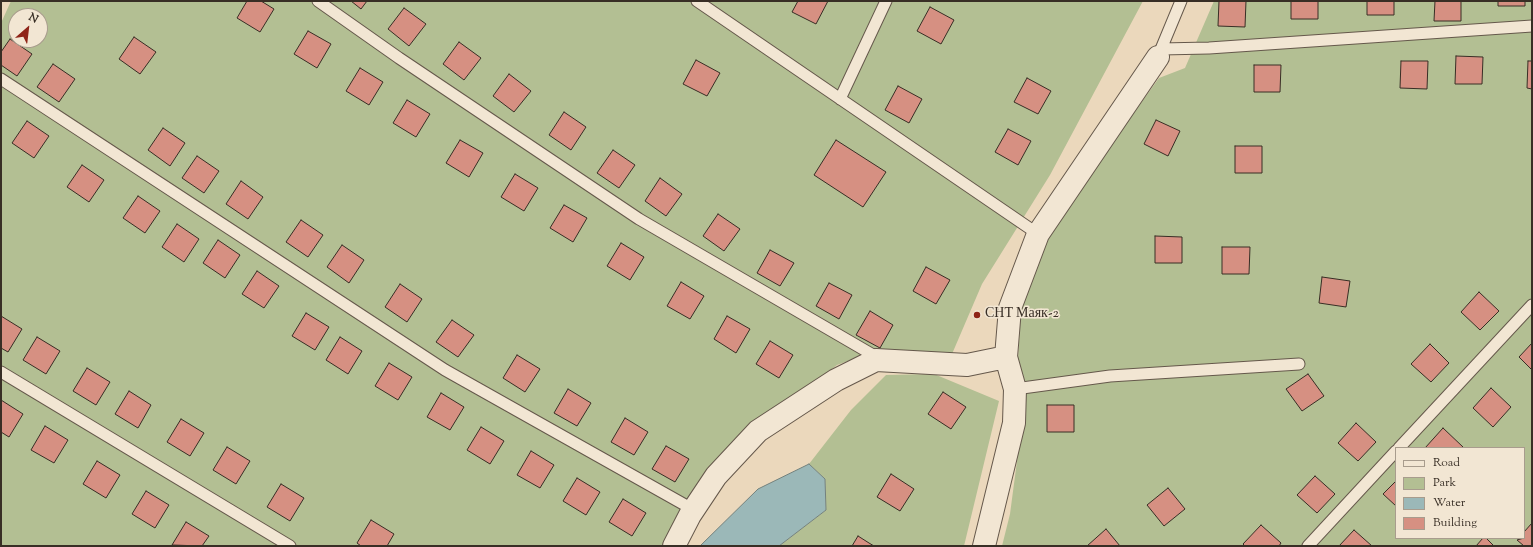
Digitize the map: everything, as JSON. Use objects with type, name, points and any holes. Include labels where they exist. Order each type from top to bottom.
[{"type":"street","points":[[984,546],[1014,423],[1015,389],[1006,357],[1010,308],[1038,234],[1160,53]]},
{"type":"street","points":[[674,546],[694,510],[716,476],[758,431],[836,380],[876,360],[966,365],[1006,357]]},
{"type":"lane","points":[[318,1],[399,58],[639,219],[884,361]]},
{"type":"lane","points":[[697,1],[1038,234]]},
{"type":"lane","points":[[840,98],[886,1]]},
{"type":"lane","points":[[1181,1],[1160,53],[1208,48],[1532,26]]},
{"type":"lane","points":[[1,79],[445,370],[694,510]]},
{"type":"lane","points":[[1400,447],[1532,305]]},
{"type":"lane","points":[[1015,389],[1110,376],[1299,364]]},
{"type":"lane","points":[[1,372],[290,546]]},
{"type":"lane","points":[[1308,546],[1395,452]]},
{"type":"green space","points":[[11,1],[1143,1],[1050,175],[982,284],[952,354],[881,349],[837,365],[734,445],[666,546],[1,546],[1,23]]},
{"type":"green space","points":[[1214,1],[1532,1],[1532,546],[1002,546],[1010,514],[1024,408],[1018,358],[1022,297],[1047,233],[1159,78],[1185,68]]},
{"type":"green space","points":[[934,374],[999,401],[964,546],[779,546],[826,510],[825,479],[809,464],[851,410],[886,375]]},
{"type":"water","points":[[809,464],[825,479],[826,510],[779,546],[700,546],[758,489]]},
{"type":"building","points":[[247,1],[261,1],[274,9],[260,32],[237,18]]},
{"type":"building","points":[[351,1],[367,1],[361,9]]},
{"type":"building","points":[[798,1],[828,1],[816,24],[792,12]]},
{"type":"building","points":[[1219,1],[1246,1],[1245,27],[1218,26]]},
{"type":"building","points":[[1291,1],[1318,1],[1318,19],[1291,19]]},
{"type":"building","points":[[1367,1],[1394,1],[1394,15],[1367,15]]},
{"type":"building","points":[[1435,1],[1461,1],[1461,21],[1434,21]]},
{"type":"building","points":[[1498,1],[1525,1],[1525,6],[1498,6]]},
{"type":"building","points":[[930,7],[954,20],[941,44],[917,31]]},
{"type":"building","points":[[404,8],[426,24],[409,46],[388,29]]},
{"type":"building","points":[[308,31],[331,44],[317,68],[294,54]]},
{"type":"building","points":[[134,37],[156,52],[140,74],[119,59]]},
{"type":"building","points":[[8,42],[8,48],[23,48],[32,54],[17,76],[1,65],[1,52]]},
{"type":"building","points":[[459,42],[481,58],[464,80],[443,64]]},
{"type":"building","points":[[1456,56],[1483,57],[1482,84],[1455,84]]},
{"type":"building","points":[[696,60],[720,73],[707,96],[683,84]]},
{"type":"building","points":[[1401,61],[1428,61],[1427,89],[1400,88]]},
{"type":"building","points":[[1528,61],[1532,61],[1532,89],[1527,88]]},
{"type":"building","points":[[53,64],[75,79],[59,102],[37,87]]},
{"type":"building","points":[[1254,65],[1281,65],[1280,92],[1254,92]]},
{"type":"building","points":[[360,68],[383,82],[369,105],[346,91]]},
{"type":"building","points":[[509,74],[531,91],[514,112],[493,96]]},
{"type":"building","points":[[1027,78],[1051,91],[1038,114],[1014,102]]},
{"type":"building","points":[[898,86],[922,99],[909,123],[885,110]]},
{"type":"building","points":[[407,100],[430,114],[416,137],[393,123]]},
{"type":"building","points":[[564,112],[586,127],[571,150],[549,135]]},
{"type":"building","points":[[1156,120],[1180,131],[1168,156],[1144,144]]},
{"type":"building","points":[[27,121],[49,136],[34,158],[12,143]]},
{"type":"building","points":[[163,128],[185,143],[170,166],[148,150]]},
{"type":"building","points":[[1008,129],[1031,141],[1018,165],[995,152]]},
{"type":"building","points":[[460,140],[483,153],[469,177],[446,163]]},
{"type":"building","points":[[836,140],[886,172],[863,207],[814,175]]},
{"type":"building","points":[[1235,146],[1262,146],[1262,173],[1235,173]]},
{"type":"building","points":[[613,150],[635,165],[619,188],[597,173]]},
{"type":"building","points":[[197,156],[219,171],[204,193],[182,178]]},
{"type":"building","points":[[82,165],[104,180],[89,202],[67,187]]},
{"type":"building","points":[[515,174],[538,188],[524,211],[501,197]]},
{"type":"building","points":[[660,178],[682,194],[666,216],[645,201]]},
{"type":"building","points":[[241,181],[263,197],[248,219],[226,204]]},
{"type":"building","points":[[138,196],[160,211],[145,233],[123,218]]},
{"type":"building","points":[[564,205],[587,218],[573,242],[550,228]]},
{"type":"building","points":[[718,214],[740,229],[724,251],[703,236]]},
{"type":"building","points":[[301,220],[323,235],[308,257],[286,242]]},
{"type":"building","points":[[177,224],[199,239],[184,262],[162,247]]},
{"type":"building","points":[[1155,236],[1182,237],[1182,263],[1155,263]]},
{"type":"building","points":[[218,240],[240,255],[225,278],[203,263]]},
{"type":"building","points":[[621,243],[644,257],[630,280],[607,266]]},
{"type":"building","points":[[342,245],[364,260],[349,283],[327,267]]},
{"type":"building","points":[[1222,247],[1250,247],[1249,274],[1222,274]]},
{"type":"building","points":[[770,250],[794,263],[780,286],[757,273]]},
{"type":"building","points":[[926,267],[950,280],[936,304],[913,291]]},
{"type":"building","points":[[257,271],[279,286],[264,308],[242,294]]},
{"type":"building","points":[[1322,277],[1350,281],[1346,307],[1319,303]]},
{"type":"building","points":[[681,282],[704,296],[690,319],[667,306]]},
{"type":"building","points":[[829,283],[852,295],[839,319],[816,306]]},
{"type":"building","points":[[400,284],[422,299],[407,322],[385,307]]},
{"type":"building","points":[[1479,292],[1499,311],[1480,330],[1461,312]]},
{"type":"building","points":[[870,311],[893,325],[880,348],[856,335]]},
{"type":"building","points":[[306,313],[329,327],[315,350],[292,336]]},
{"type":"building","points":[[1,316],[22,329],[8,352],[1,348]]},
{"type":"building","points":[[727,316],[750,329],[736,353],[714,339]]},
{"type":"building","points":[[452,320],[474,335],[458,357],[436,342]]},
{"type":"building","points":[[37,337],[60,351],[46,374],[23,360]]},
{"type":"building","points":[[340,337],[362,351],[348,374],[326,360]]},
{"type":"building","points":[[770,341],[793,355],[779,378],[756,364]]},
{"type":"building","points":[[1532,343],[1532,370],[1519,357]]},
{"type":"building","points":[[1430,344],[1449,363],[1431,382],[1411,364]]},
{"type":"building","points":[[517,355],[540,369],[525,392],[503,378]]},
{"type":"building","points":[[389,363],[412,377],[398,400],[375,386]]},
{"type":"building","points":[[87,368],[110,382],[96,405],[73,391]]},
{"type":"building","points":[[1308,374],[1324,396],[1302,411],[1286,389]]},
{"type":"building","points":[[1491,388],[1511,407],[1493,427],[1473,408]]},
{"type":"building","points":[[568,389],[591,403],[577,426],[554,413]]},
{"type":"building","points":[[129,391],[151,405],[138,428],[115,414]]},
{"type":"building","points":[[943,392],[966,407],[951,429],[928,414]]},
{"type":"building","points":[[441,393],[464,407],[450,430],[427,417]]},
{"type":"building","points":[[1,400],[23,414],[9,437],[1,432]]},
{"type":"building","points":[[1047,405],[1074,405],[1074,432],[1047,432]]},
{"type":"building","points":[[625,418],[648,432],[634,455],[611,442]]},
{"type":"building","points":[[181,419],[204,433],[190,456],[167,442]]},
{"type":"building","points":[[1356,423],[1376,442],[1358,461],[1338,443]]},
{"type":"building","points":[[45,426],[68,440],[54,463],[31,450]]},
{"type":"building","points":[[481,427],[504,441],[490,464],[467,450]]},
{"type":"building","points":[[1443,428],[1463,447],[1426,447]]},
{"type":"building","points":[[666,446],[689,459],[675,482],[652,469]]},
{"type":"building","points":[[227,447],[250,461],[236,484],[213,470]]},
{"type":"building","points":[[531,451],[554,465],[540,488],[517,475]]},
{"type":"building","points":[[97,461],[120,475],[106,498],[83,484]]},
{"type":"building","points":[[891,474],[914,489],[900,511],[877,497]]},
{"type":"building","points":[[1315,476],[1335,494],[1317,513],[1297,495]]},
{"type":"building","points":[[577,478],[600,492],[586,515],[563,501]]},
{"type":"building","points":[[1395,482],[1395,505],[1383,494]]},
{"type":"building","points":[[281,484],[304,498],[290,521],[267,507]]},
{"type":"building","points":[[1168,488],[1185,509],[1164,526],[1147,505]]},
{"type":"building","points":[[146,491],[169,505],[155,528],[132,514]]},
{"type":"building","points":[[623,499],[646,513],[632,536],[609,522]]},
{"type":"building","points":[[371,520],[394,534],[387,546],[361,546],[357,543]]},
{"type":"building","points":[[186,522],[209,536],[202,546],[172,545]]},
{"type":"building","points":[[1532,523],[1532,546],[1524,546],[1517,540],[1525,539],[1525,531]]},
{"type":"building","points":[[1261,525],[1281,543],[1279,546],[1245,546],[1243,544]]},
{"type":"building","points":[[1106,529],[1120,546],[1087,546]]},
{"type":"building","points":[[1354,530],[1372,546],[1339,546]]},
{"type":"building","points":[[858,536],[869,543],[874,546],[852,546]]},
{"type":"building","points":[[1482,539],[1487,539],[1494,546],[1476,546]]},
{"type":"place","name":"СНТ Маяк-2","points":[[977,315]]}]
